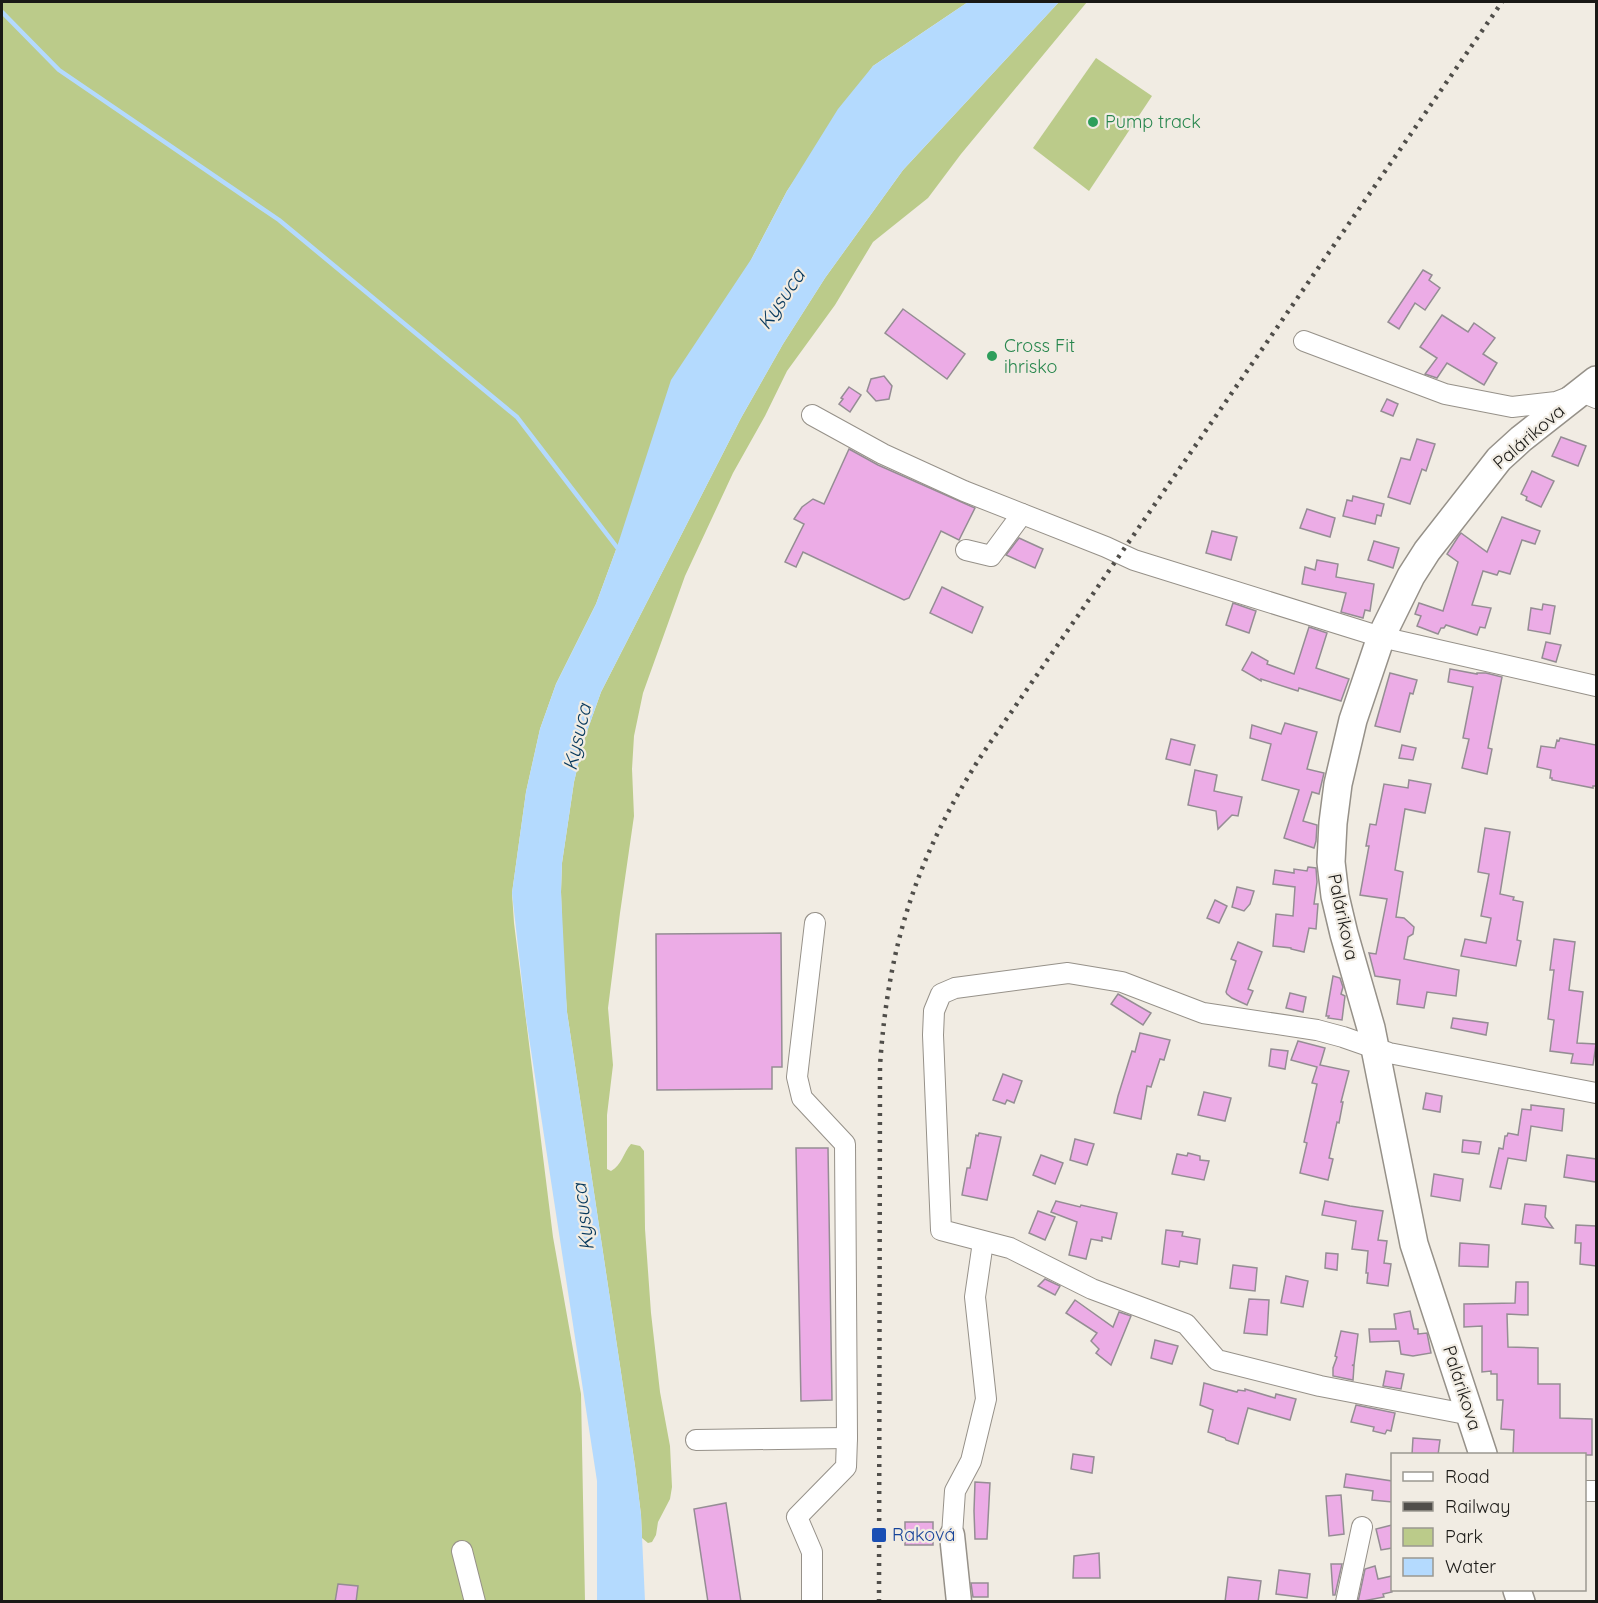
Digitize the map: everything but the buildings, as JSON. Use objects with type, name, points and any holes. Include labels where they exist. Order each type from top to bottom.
[{"type":"main road","name":"Palárikova","points":[[1483,1453],[1414,1244],[1371,1028],[1335,896],[1331,862],[1333,824],[1338,784],[1353,720],[1381,637],[1411,576],[1427,551],[1499,459],[1521,439],[1592,390]]},
{"type":"street","points":[[1304,341],[1445,394],[1512,407],[1556,402],[1592,390]]},
{"type":"street","points":[[812,415],[883,454],[964,491],[1134,560],[1381,637],[1596,686]]},
{"type":"street","points":[[966,550],[991,556],[1023,514]]},
{"type":"street","points":[[812,1602],[812,1552],[797,1517],[846,1467],[848,1438],[845,1144],[802,1098],[797,1077],[815,922]]},
{"type":"street","points":[[1471,1415],[1320,1386],[1217,1360],[1186,1324],[1092,1289],[1010,1248],[941,1230],[934,1011],[941,994],[955,988],[1068,973],[1122,982],[1203,1013],[1317,1030],[1389,1053],[1596,1093]]},
{"type":"street","points":[[958,1602],[952,1535],[955,1491],[971,1461],[986,1399],[975,1297],[983,1242]]},
{"type":"street","points":[[696,1440],[848,1438]]},
{"type":"street","points":[[1346,1602],[1362,1527]]},
{"type":"street","points":[[462,1551],[475,1602]]},
{"type":"green space","points":[[2,2],[968,2],[873,66],[787,191],[752,258],[617,547],[596,604],[556,684],[540,729],[526,792],[512,893],[553,1237],[581,1394],[585,1601],[2,1602]]},
{"type":"green space","points":[[1059,2],[1087,2],[961,154],[928,198],[873,242],[835,305],[787,371],[733,473],[685,576],[643,693],[634,736],[632,769],[634,816],[608,1008],[613,1065],[607,1115],[607,1169],[611,1171],[618,1166],[631,1144],[640,1146],[644,1151],[645,1229],[651,1313],[660,1392],[670,1446],[672,1487],[670,1499],[658,1522],[656,1535],[652,1542],[648,1543],[642,1538],[635,1466],[567,1012],[563,956],[562,863],[574,782],[584,740],[601,692],[741,418],[783,344],[825,278],[903,170]]},
{"type":"green space","name":"Pump track","points":[[1096,58],[1152,96],[1089,191],[1033,148]]},
{"type":"water","name":"Kysuca","points":[[968,2],[1059,2],[903,170],[825,278],[783,344],[741,418],[601,692],[584,740],[574,782],[562,863],[561,892],[567,1012],[635,1466],[641,1515],[645,1601],[597,1601],[597,1481],[526,1018],[512,893],[526,792],[540,729],[556,684],[596,604],[617,547],[671,380],[752,258],[787,191],[838,109],[873,66]]},
{"type":"waterway","points":[[2,12],[59,70],[279,220],[517,417],[619,550]]},
{"type":"railway","points":[[879,1602],[880,1066],[890,980],[910,902],[924,865],[940,828],[983,753],[1502,2]]},
{"type":"place","name":"Pump track","points":[[1093,122]]},
{"type":"place","name":"Cross Fit ihrisko","points":[[992,356]]},
{"type":"place","name":"Raková","points":[[879,1535]]}]
